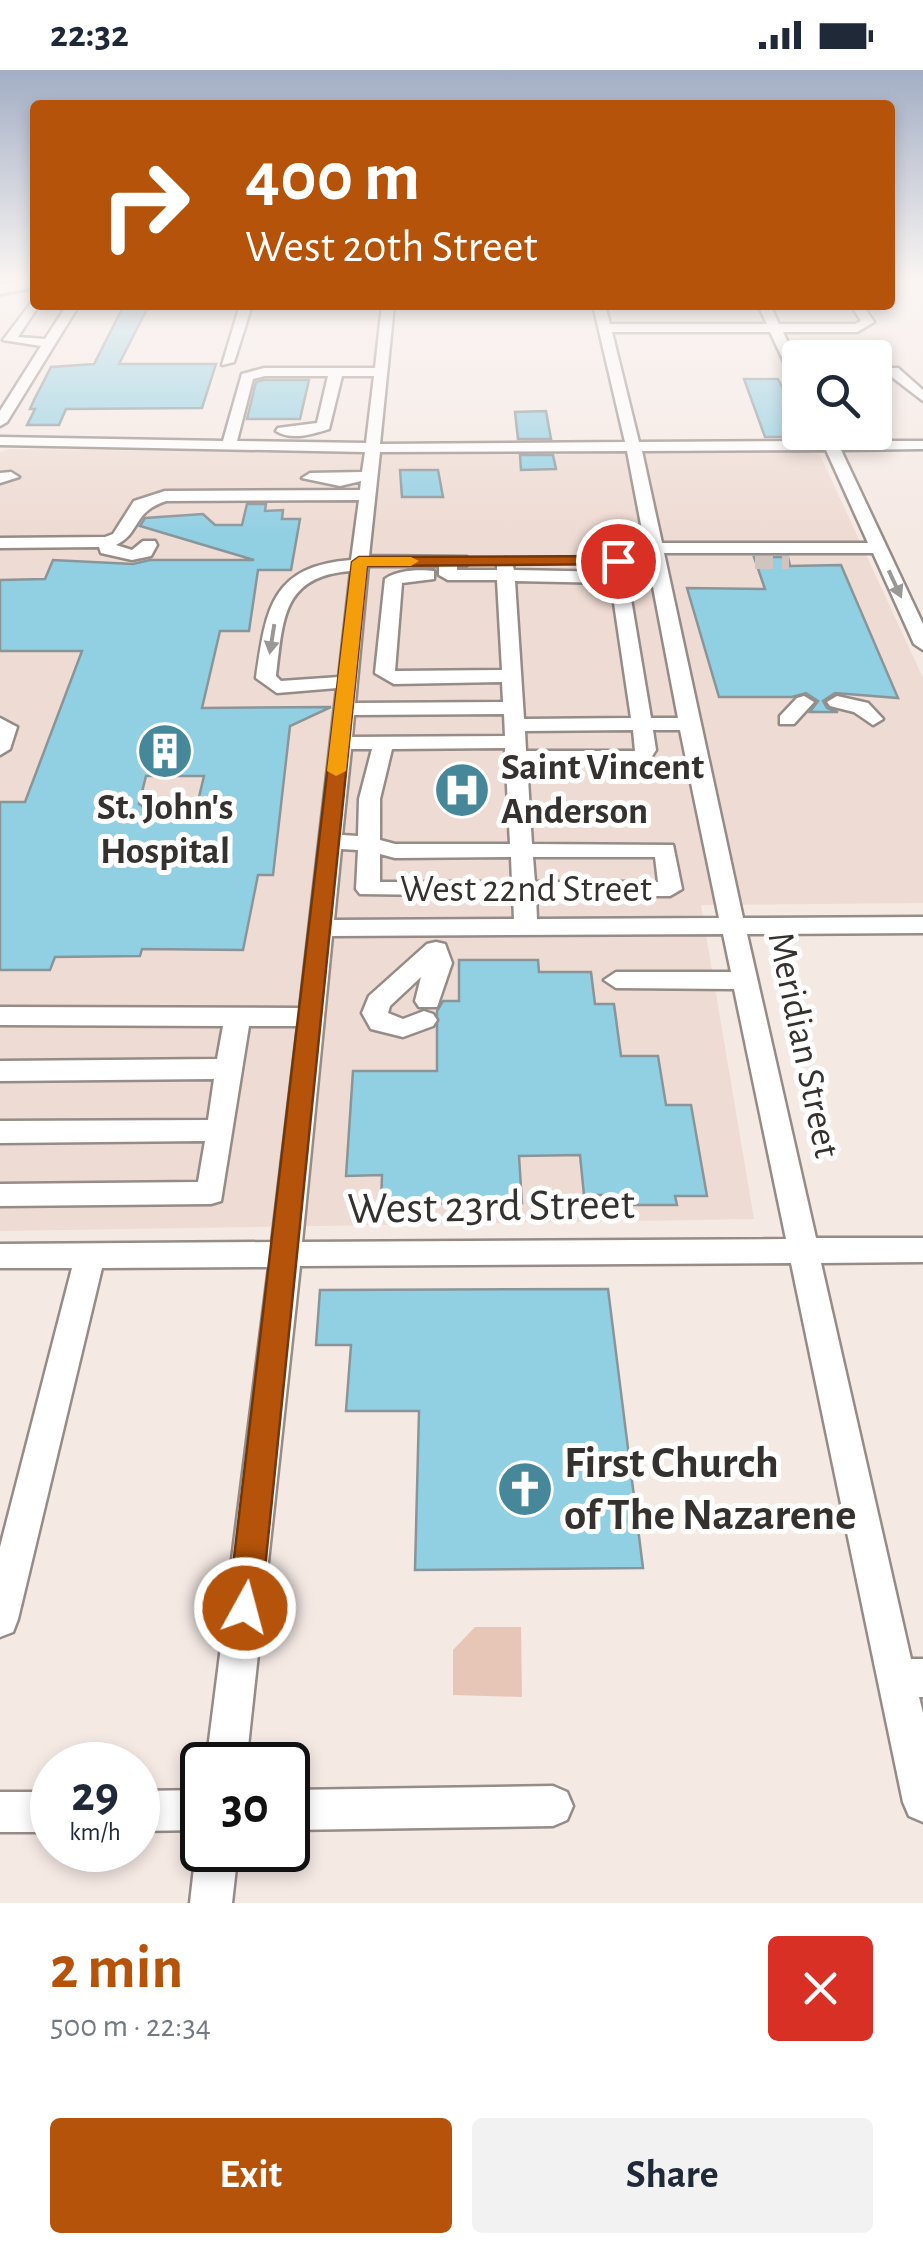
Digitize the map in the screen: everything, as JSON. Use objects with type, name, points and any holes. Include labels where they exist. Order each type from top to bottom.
[{"type":"street","points":[[0,422],[35,365]]},
{"type":"street","points":[[229,1742],[383,365]]},
{"type":"street","name":"Meridian Street","points":[[613,365],[655,555],[641,589],[690,724],[804,1250],[910,1678],[923,1802]]},
{"type":"street","points":[[893,371],[923,397]]},
{"type":"street","points":[[231,438],[247,377],[264,372],[382,372]]},
{"type":"street","points":[[231,438],[324,426],[336,372]]},
{"type":"street","points":[[0,440],[231,438],[374,448],[633,448],[782,441]]},
{"type":"street","points":[[892,444],[923,446]]},
{"type":"street","points":[[833,450],[923,644]]},
{"type":"street","points":[[148,543],[145,552],[132,554],[108,549],[140,504],[148,499],[369,484]]},
{"type":"street","points":[[708,530],[722,548],[755,560]]},
{"type":"street","points":[[802,552],[808,530]]},
{"type":"street","points":[[0,542],[114,538]]},
{"type":"street","points":[[505,568],[722,548],[802,552],[878,548]]},
{"type":"street","points":[[342,709],[515,733],[642,757],[646,750],[642,724],[641,589],[614,576],[505,568],[324,565],[310,572],[278,602],[266,678],[277,687],[346,682]]},
{"type":"street","points":[[448,568],[394,579],[385,673],[394,678],[512,676]]},
{"type":"street","points":[[505,568],[526,927]]},
{"type":"street","points":[[786,720],[804,702]]},
{"type":"street","points":[[837,702],[862,707],[873,720]]},
{"type":"street","points":[[0,724],[7,727],[0,749]]},
{"type":"street","points":[[339,743],[690,724]]},
{"type":"street","points":[[329,841],[369,844],[395,851],[665,850],[670,889],[368,889],[369,844],[368,815],[373,781],[381,768],[382,743]]},
{"type":"street","name":"West 22nd Street","points":[[320,928],[436,939],[526,927],[923,925]]},
{"type":"street","points":[[436,939],[440,963],[429,986],[426,1010],[412,1028],[380,1023],[375,1012],[378,1002],[436,939]]},
{"type":"street","points":[[616,980],[745,980]]},
{"type":"street","points":[[0,1016],[311,1017]]},
{"type":"street","points":[[0,1195],[210,1193],[237,1017]]},
{"type":"street","points":[[0,1071],[229,1069]]},
{"type":"street","points":[[0,1132],[220,1130]]},
{"type":"street","name":"West 23rd Street","points":[[0,1256],[923,1250]]},
{"type":"street","points":[[0,1619],[90,1256]]},
{"type":"street","points":[[310,1810],[552,1806]]},
{"type":"street","points":[[0,1812],[30,1812]]},
{"type":"street","points":[[211,1903],[214,1872]]},
{"type":"shaded area","name":"Saint Vincent Anderson","points":[[9,449],[820,455],[923,678],[923,903],[701,905],[754,1219],[0,1231],[0,452]]},
{"type":"shaded area","points":[[475,1627],[521,1627],[522,1697],[453,1695],[453,1650]]},
{"type":"building","points":[[216,365],[202,408],[66,409],[59,425],[27,425],[35,409],[30,409],[51,367]]},
{"type":"building","points":[[744,379],[778,379],[782,387],[782,437],[765,437]]},
{"type":"building","points":[[309,380],[300,419],[247,419],[256,382]]},
{"type":"building","points":[[546,411],[551,439],[518,439],[515,412]]},
{"type":"building","points":[[520,455],[553,455],[556,469],[521,470]]},
{"type":"building","points":[[400,470],[438,470],[443,497],[402,497]]},
{"type":"building","name":"St. John's Hospital","points":[[247,504],[266,504],[265,511],[283,510],[282,519],[300,519],[291,570],[258,570],[249,631],[220,631],[202,708],[331,707],[290,726],[273,875],[258,875],[243,950],[142,949],[140,956],[55,957],[50,970],[0,970],[0,802],[25,802],[82,651],[0,651],[0,580],[45,579],[53,560],[133,564],[150,560],[254,560],[140,526],[145,518],[203,514],[215,525],[242,525]],"holes":[[[146,776],[204,776],[194,818],[159,818],[139,804]]]},
{"type":"building","points":[[754,557],[788,557],[790,566],[841,565],[898,698],[835,693],[823,701],[827,708],[838,712],[810,712],[818,701],[806,693],[792,697],[719,697],[687,588],[765,589]]},
{"type":"building","points":[[459,960],[538,960],[539,972],[591,972],[595,1004],[614,1004],[621,1056],[658,1056],[666,1105],[691,1105],[707,1196],[675,1196],[677,1205],[613,1205],[612,1195],[584,1195],[580,1155],[519,1156],[522,1203],[381,1204],[382,1175],[346,1176],[353,1071],[437,1071],[437,1011],[443,1001],[459,1001]]},
{"type":"building","name":"First Church of The Nazarene","points":[[608,1289],[643,1568],[415,1570],[419,1411],[346,1411],[351,1345],[316,1345],[320,1290]]},
{"type":"tunnel","points":[[755,560],[789,560]]},
{"type":"slow traffic","points":[[336,771],[359,562],[411,561]]},
{"type":"place","name":"St. John's Hospital","points":[[165,751]]},
{"type":"place","name":"Saint Vincent Anderson","points":[[462,790]]},
{"type":"place","name":"First Church of The Nazarene","points":[[525,1489]]},
{"type":"route","points":[[245,1608],[359,562],[618,561]]}]
